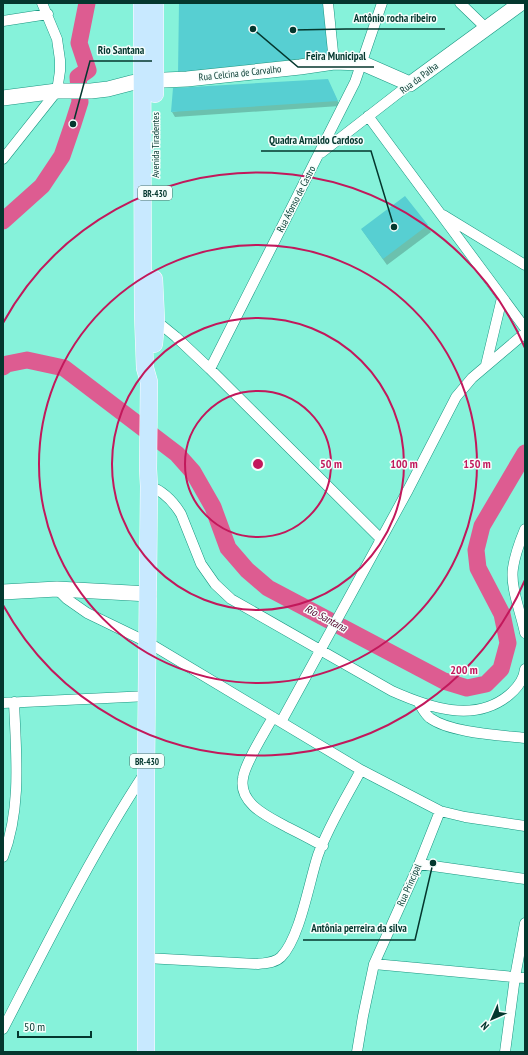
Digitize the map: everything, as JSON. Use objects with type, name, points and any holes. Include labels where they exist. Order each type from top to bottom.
[{"type":"main road","name":"BR-430","points":[[142,3],[149,81]]},
{"type":"main road","name":"BR-430","points":[[146,1052],[146,770],[149,643],[148,382],[153,360],[149,317],[149,81],[155,3]]},
{"type":"street","points":[[3,159],[57,91],[60,71],[58,39],[42,3]]},
{"type":"street","points":[[328,3],[334,62]]},
{"type":"street","name":"Rua Afonso de Castro","points":[[210,369],[355,82],[382,3]]},
{"type":"street","points":[[460,3],[486,28]]},
{"type":"street","name":"Rua da Palha","points":[[318,156],[410,84],[521,3]]},
{"type":"street","points":[[3,21],[48,14]]},
{"type":"street","name":"Rua Celcina de Carvalho","points":[[3,98],[57,91],[108,90],[131,83],[300,67],[334,62],[362,63],[410,84]]},
{"type":"street","points":[[368,116],[525,328]]},
{"type":"street","points":[[438,212],[525,265]]},
{"type":"street","points":[[486,365],[502,298]]},
{"type":"street","points":[[149,317],[210,369],[381,539]]},
{"type":"street","points":[[322,846],[261,812],[252,804],[242,786],[247,766],[321,651],[456,398],[464,386],[486,365],[525,333]]},
{"type":"street","points":[[149,478],[168,497],[181,514],[201,564],[215,584],[231,599],[392,691],[419,703],[442,710],[483,708],[500,702],[515,689],[525,669]]},
{"type":"street","points":[[525,529],[512,569],[525,633]]},
{"type":"street","points":[[3,592],[57,589],[149,594]]},
{"type":"street","points":[[57,589],[67,599],[87,613],[149,643],[360,770],[440,811],[465,817],[525,826]]},
{"type":"street","points":[[3,703],[148,696]]},
{"type":"street","points":[[3,857],[9,842],[14,820],[16,757],[14,702]]},
{"type":"street","points":[[419,703],[430,717],[439,723],[473,732],[525,738]]},
{"type":"street","points":[[3,1029],[93,857],[146,770]]},
{"type":"street","points":[[146,958],[258,964],[272,962],[280,958],[286,950],[298,926],[322,846],[360,770]]},
{"type":"street","name":"Rua Principal","points":[[357,1052],[365,1001],[374,964],[419,864],[440,811]]},
{"type":"street","points":[[419,864],[525,879]]},
{"type":"street","points":[[505,1052],[520,978],[525,923]]},
{"type":"street","points":[[374,964],[520,978]]},
{"type":"building","points":[[179,3],[324,3],[330,55],[178,74]]},
{"type":"building","points":[[328,79],[338,101],[171,112],[173,88]]},
{"type":"building","points":[[405,196],[428,225],[383,259],[361,229]]},
{"type":"waterway","name":"Rio Santana","points":[[3,221],[42,186],[62,156],[80,102],[78,77],[88,70],[79,43],[87,3]]},
{"type":"waterway","name":"Rio Santana","points":[[3,367],[7,364],[27,360],[64,368],[177,454],[193,472],[213,507],[228,548],[247,570],[268,588],[444,681],[467,688],[486,684],[501,669],[508,643],[502,614],[478,568],[476,550],[482,526],[525,453]]},
{"type":"place","name":"Feira Municipal","points":[[253,29]]},
{"type":"place","name":"Antônio rocha ribeiro","points":[[293,30]]},
{"type":"place","name":"Rio Santana","points":[[73,124]]},
{"type":"place","name":"Quadra Arnaldo Cardoso","points":[[394,227]]},
{"type":"place","name":"Antônia perreira da silva","points":[[433,863]]}]
